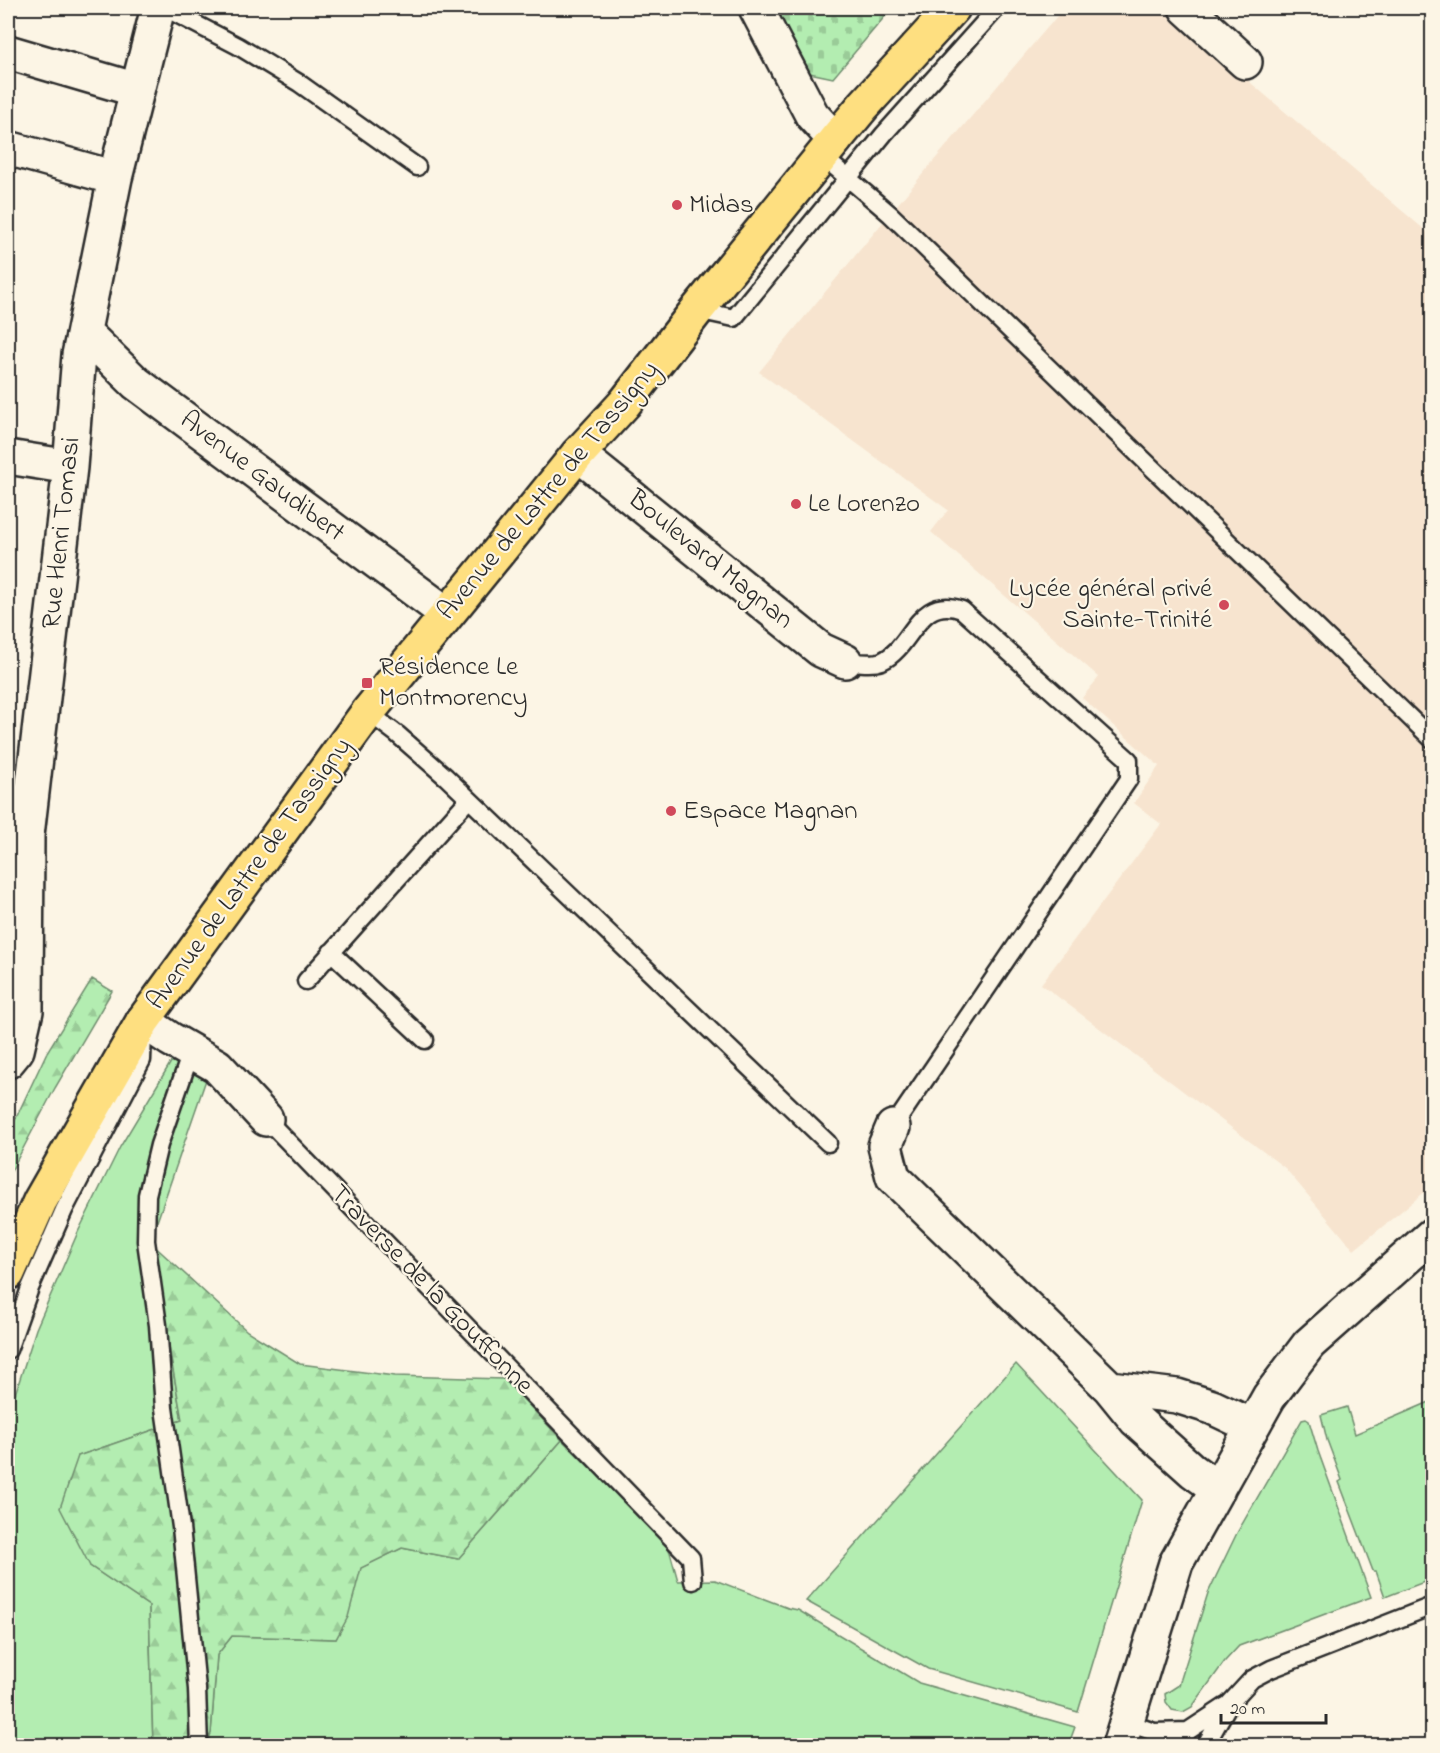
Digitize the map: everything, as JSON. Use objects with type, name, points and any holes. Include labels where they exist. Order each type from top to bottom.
[{"type":"main road","name":"Avenue de Lattre de Tassigny","points":[[8,1273],[40,1201],[143,1021],[368,712],[578,454],[624,404],[697,310],[871,97],[953,8]]},
{"type":"street","name":"Rue Henri Tomasi","points":[[8,1061],[17,1050],[26,1011],[17,832],[70,467],[79,355],[115,178],[158,8]]},
{"type":"street","points":[[756,8],[829,148]]},
{"type":"street","points":[[1186,8],[1245,62]]},
{"type":"street","points":[[8,52],[137,90]]},
{"type":"street","points":[[8,148],[115,178]]},
{"type":"street","name":"Avenue Gaudibert","points":[[84,332],[136,383],[447,614]]},
{"type":"street","name":"Boulevard Magnan","points":[[578,454],[821,650],[845,661]]},
{"type":"street","points":[[8,457],[70,467]]},
{"type":"street","name":"Traverse de la Gouffonne","points":[[143,1021],[217,1066],[266,1119]]},
{"type":"street","points":[[893,1127],[885,1146],[893,1177],[1110,1388],[1136,1420],[1193,1471],[1218,1489]]},
{"type":"street","points":[[1123,1734],[1176,1563],[1269,1397],[1309,1344],[1432,1236]]},
{"type":"street","points":[[1110,1388],[1177,1396],[1212,1407],[1252,1426]]},
{"type":"lane","points":[[165,8],[238,46],[299,83],[417,167]]},
{"type":"lane","points":[[697,310],[734,318],[891,126],[997,8]]},
{"type":"lane","points":[[829,148],[848,177],[890,214],[1432,739]]},
{"type":"lane","points":[[845,661],[870,663],[882,661],[895,652],[920,619],[937,609],[951,606],[962,610],[1129,760],[1129,779],[893,1127]]},
{"type":"lane","points":[[368,712],[397,734],[470,800],[828,1143]]},
{"type":"lane","points":[[306,981],[470,800]]},
{"type":"lane","points":[[332,952],[425,1040]]},
{"type":"lane","points":[[8,1350],[30,1288],[64,1210],[142,1060],[143,1021]]},
{"type":"lane","points":[[190,1050],[159,1145],[147,1195],[146,1241],[158,1325],[164,1408],[182,1527],[198,1689],[199,1746]]},
{"type":"lane","name":"Traverse de la Gouffonne","points":[[266,1119],[691,1558],[693,1581]]},
{"type":"lane","points":[[1205,1746],[1229,1704],[1252,1679],[1271,1669],[1432,1606]]},
{"type":"lane","points":[[1123,1734],[1188,1731],[1229,1704]]},
{"type":"shaded area","name":"Lycée général privé Sainte-Trinité","points":[[1064,8],[1162,8],[1432,236],[1432,1186],[1354,1250],[1285,1168],[1041,984],[1161,824],[1134,803],[1159,766],[1082,698],[1099,677],[931,532],[948,510],[759,372]]},
{"type":"green space","points":[[773,8],[892,8],[833,78],[805,72]]},
{"type":"green space","points":[[92,979],[112,991],[55,1088],[8,1177],[8,1135],[47,1052]]},
{"type":"green space","points":[[179,1060],[209,1071],[150,1242],[182,1420],[78,1456],[90,1566],[149,1606],[153,1745],[8,1746],[8,1416],[36,1329],[78,1232],[120,1147],[171,1062]]},
{"type":"green space","points":[[150,1242],[247,1331],[300,1364],[395,1376],[504,1379],[562,1440],[458,1559],[402,1548],[361,1568],[348,1617],[336,1639],[232,1636],[217,1655],[211,1733],[206,1745],[153,1745],[149,1606],[90,1566],[60,1508],[78,1456],[182,1420]]},
{"type":"green space","points":[[1016,1364],[1142,1500],[1078,1712],[928,1669],[806,1601]]},
{"type":"green space","points":[[1432,1401],[1432,1579],[1385,1597],[1339,1482],[1342,1480],[1327,1440],[1321,1415],[1347,1407],[1355,1434]]},
{"type":"green space","points":[[1302,1420],[1309,1421],[1371,1597],[1239,1646],[1225,1661],[1192,1707],[1183,1712],[1172,1710],[1166,1702],[1165,1694],[1179,1685],[1208,1593],[1237,1533]]},
{"type":"green space","points":[[562,1440],[665,1542],[678,1581],[715,1580],[798,1610],[919,1683],[1075,1727],[1068,1746],[206,1746],[211,1733],[217,1655],[232,1636],[336,1639],[347,1617],[360,1568],[402,1548],[458,1559]]},
{"type":"place","name":"Midas","points":[[677,205]]},
{"type":"place","name":"Le Lorenzo","points":[[796,504]]},
{"type":"place","name":"Lycée général privé Sainte-Trinité","points":[[1224,605]]},
{"type":"place","name":"Résidence Le Montmorency","points":[[367,683]]},
{"type":"place","name":"Espace Magnan","points":[[671,811]]}]
